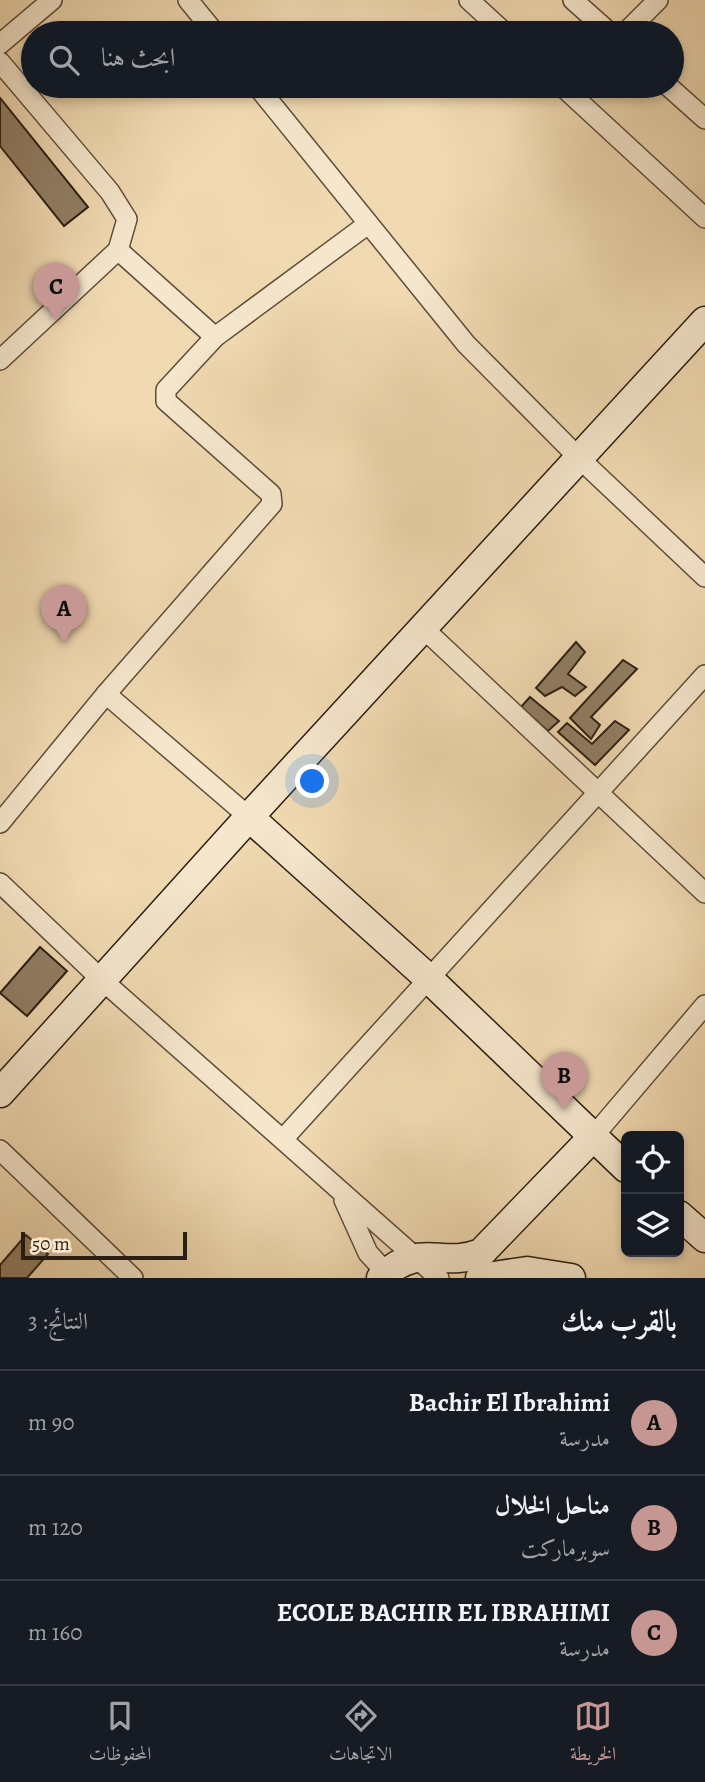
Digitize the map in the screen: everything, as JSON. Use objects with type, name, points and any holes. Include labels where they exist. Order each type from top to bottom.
[{"type":"street","points":[[27,21],[52,0]]},
{"type":"street","points":[[188,0],[205,21]]},
{"type":"street","points":[[469,0],[492,21]]},
{"type":"street","points":[[573,0],[597,21]]},
{"type":"street","points":[[637,21],[658,0]]},
{"type":"street","points":[[0,44],[21,26]]},
{"type":"street","points":[[0,62],[21,87]]},
{"type":"street","points":[[0,360],[118,250],[127,219],[96,175],[31,98]]},
{"type":"street","points":[[267,98],[466,344],[579,458],[705,576]]},
{"type":"street","points":[[580,98],[705,218]]},
{"type":"street","points":[[681,98],[705,119]]},
{"type":"street","points":[[0,823],[106,694],[272,504],[271,494],[166,401],[166,390],[215,338],[369,224]]},
{"type":"street","points":[[118,250],[215,338]]},
{"type":"street","points":[[0,1093],[579,458],[701,334]]},
{"type":"street","points":[[423,628],[705,893]]},
{"type":"street","points":[[284,1138],[427,977],[705,675]]},
{"type":"street","points":[[106,694],[249,817],[427,977],[621,1164]]},
{"type":"street","points":[[0,883],[102,980],[284,1138],[439,1278]]},
{"type":"street","points":[[341,1192],[368,1253],[386,1276],[414,1256],[459,1259],[481,1253],[592,1138],[705,1005]]},
{"type":"street","points":[[0,1150],[133,1278]]},
{"type":"street","points":[[684,1219],[705,1238]]},
{"type":"street","points":[[480,1278],[509,1271],[570,1278]]},
{"type":"building","points":[[0,98],[88,207],[64,226],[0,146]]},
{"type":"building","points":[[576,642],[585,652],[568,674],[586,687],[575,696],[562,687],[545,696],[536,688]]},
{"type":"building","points":[[623,660],[637,669],[591,717],[600,725],[591,739],[570,718]]},
{"type":"building","points":[[530,697],[559,721],[548,731],[521,707]]},
{"type":"building","points":[[615,721],[629,730],[595,765],[558,732],[567,723],[592,744]]},
{"type":"building","points":[[40,947],[67,971],[27,1016],[0,993]]},
{"type":"building","points":[[26,1235],[48,1254],[27,1278],[0,1278],[0,1265]]},
{"type":"place","name":"ECOLE BACHIR EL IBRAHIMI","points":[[56,321]]},
{"type":"place","name":"Bachir El Ibrahimi","points":[[64,643]]},
{"type":"place","name":"مناحل الخلال","points":[[564,1110]]}]
